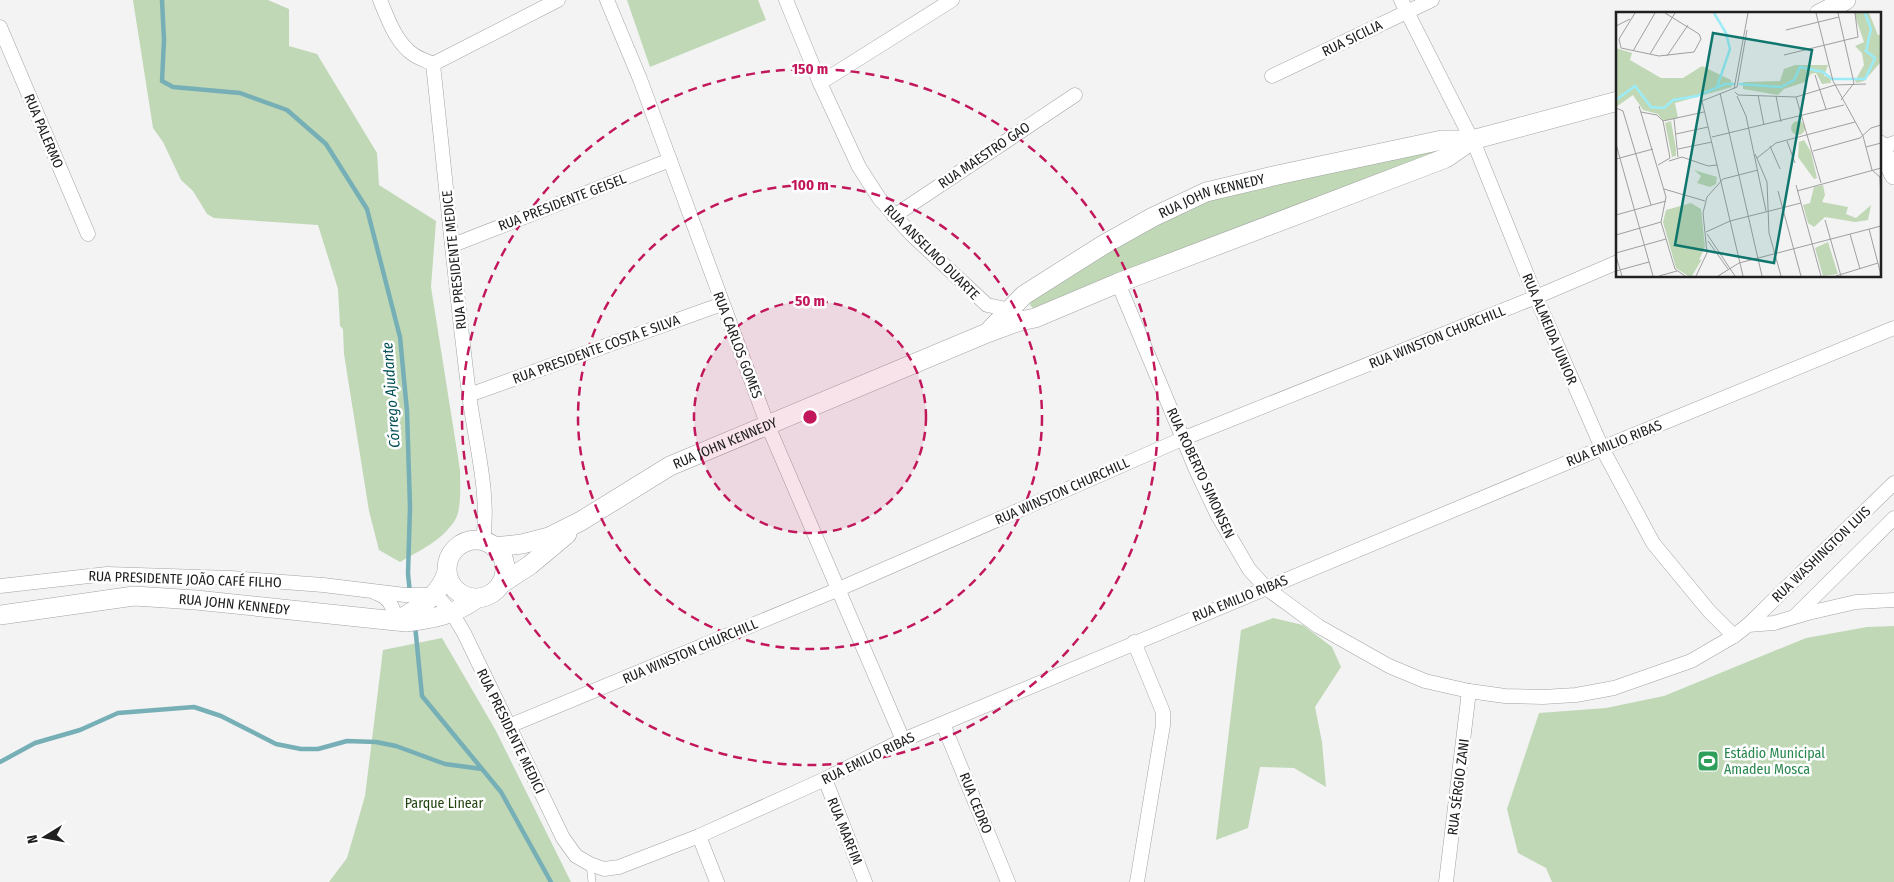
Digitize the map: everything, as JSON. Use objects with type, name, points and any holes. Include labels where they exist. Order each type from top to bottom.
[{"type":"street","points":[[380,0],[394,31],[404,45],[413,54],[433,64],[558,0]]},
{"type":"street","name":"RUA CARLOS GOMES","points":[[607,0],[640,79],[768,426],[904,740]]},
{"type":"street","name":"RUA ANSELMO DUARTE","points":[[786,0],[820,82],[859,168],[870,186],[894,216],[987,305],[1016,316]]},
{"type":"street","points":[[820,82],[952,0]]},
{"type":"street","name":"RUA SICILIA","points":[[1272,76],[1404,6],[1432,0]]},
{"type":"street","points":[[1823,9],[1846,0]]},
{"type":"street","name":"RUA ALMEIDA JUNIOR","points":[[1404,6],[1472,140],[1536,297],[1602,448],[1653,543],[1709,611],[1734,636]]},
{"type":"street","name":"RUA PALERMO","points":[[0,27],[88,234]]},
{"type":"street","name":"RUA PRESIDENTE MEDICE","points":[[433,64],[469,394],[485,496],[485,525],[488,544]]},
{"type":"street","name":"RUA MAESTRO GAO","points":[[894,216],[1075,95]]},
{"type":"street","name":"RUA JOHN KENNEDY","points":[[1016,316],[1024,296],[1152,216],[1206,192],[1442,140],[1472,140],[1616,102]]},
{"type":"street","name":"RUA JOHN KENNEDY","points":[[488,544],[522,544],[549,537],[581,521],[670,466],[987,333],[1016,316],[1035,318],[1118,283],[1446,158],[1472,140]]},
{"type":"street","points":[[1884,146],[1894,175]]},
{"type":"street","name":"RUA PRESIDENTE GEISEL","points":[[453,245],[670,160]]},
{"type":"street","name":"RUA WINSTON CHURCHILL","points":[[509,726],[839,589],[1182,439],[1536,297],[1616,263]]},
{"type":"street","name":"RUA ROBERTO SIMONSEN","points":[[1118,283],[1182,439],[1218,516],[1249,569],[1266,588],[1318,626],[1389,666],[1425,681],[1469,691],[1506,696],[1543,697],[1576,695],[1614,688],[1690,661],[1734,636],[1748,625]]},
{"type":"street","name":"RUA PRESIDENTE COSTA E SILVA","points":[[469,394],[722,304]]},
{"type":"street","name":"RUA EMILIO RIBAS","points":[[590,864],[604,869],[619,866],[698,836],[825,780],[904,740],[1134,642],[1894,328]]},
{"type":"street","name":"RUA WASHINGTON LUIS","points":[[1748,625],[1894,483]]},
{"type":"street","points":[[1795,617],[1894,518]]},
{"type":"street","name":"RUA JOHN KENNEDY","points":[[501,584],[556,545],[581,521]]},
{"type":"street","points":[[430,606],[444,581],[448,563],[456,548],[470,541],[488,544],[504,560],[504,576],[501,584],[490,595],[476,600],[467,598],[453,587],[447,572]]},
{"type":"street","name":"RUA PRESIDENTE JOÃO CAFÉ FILHO","points":[[0,586],[107,574],[231,578],[323,585],[405,595],[430,606]]},
{"type":"street","name":"RUA PRESIDENTE JOÃO CAFÉ FILHO","points":[[370,592],[381,595],[388,600],[402,620]]},
{"type":"street","name":"RUA JOHN KENNEDY","points":[[0,616],[134,596],[196,600],[402,620],[430,606],[452,613],[463,609],[476,600]]},
{"type":"street","points":[[1748,625],[1774,623],[1856,602],[1894,600]]},
{"type":"street","name":"RUA PRESIDENTE MEDICI","points":[[452,613],[563,838],[576,856],[590,864]]},
{"type":"street","points":[[1134,642],[1163,712],[1163,725],[1137,882]]},
{"type":"street","name":"RUA SÉRGIO ZANI","points":[[1446,882],[1469,691]]},
{"type":"street","name":"RUA CEDRO","points":[[943,724],[1008,882]]},
{"type":"street","name":"RUA MARFIM","points":[[825,780],[865,882]]},
{"type":"street","points":[[698,836],[717,882]]},
{"type":"lane","points":[[590,864],[592,882]]},
{"type":"green space","points":[[133,0],[268,0],[289,9],[289,46],[317,54],[377,153],[379,185],[436,221],[431,287],[460,470],[460,503],[455,520],[444,533],[400,562],[379,550],[369,511],[344,354],[343,329],[340,326],[338,289],[318,225],[214,218],[207,214],[193,191],[181,180],[163,142],[153,128]]},
{"type":"green space","points":[[627,0],[758,0],[766,20],[650,67]]},
{"type":"green space","points":[[1437,146],[1442,150],[1034,309],[1030,305],[1031,301],[1159,221],[1210,197]]},
{"type":"green space","points":[[1273,618],[1303,625],[1332,647],[1341,667],[1315,707],[1322,742],[1326,787],[1294,768],[1260,767],[1248,828],[1216,840],[1241,630]]},
{"type":"green space","name":"Estádio Municipal Amadeu Mosca","points":[[1894,626],[1894,882],[1552,882],[1546,868],[1518,853],[1507,809],[1539,713],[1606,708],[1664,696],[1806,638],[1867,627]]},
{"type":"green space","name":"Parque Linear","points":[[442,638],[495,729],[571,882],[329,882],[347,858],[365,796],[383,650]]},
{"type":"waterway","name":"Córrego Ajudante","points":[[162,0],[164,40],[162,81],[173,87],[240,93],[287,110],[326,144],[367,209],[400,337],[407,411],[410,507],[408,574],[410,593]]},
{"type":"waterway","name":"Córrego Ajudante","points":[[415,625],[422,696],[501,792],[551,882]]},
{"type":"waterway","points":[[0,762],[35,743],[80,730],[118,713],[194,707],[221,716],[276,744],[301,749],[318,749],[347,741],[376,742],[396,746],[445,764],[482,769]]},
{"type":"place","name":"Estádio Municipal Amadeu Mosca","points":[[1708,761]]}]
